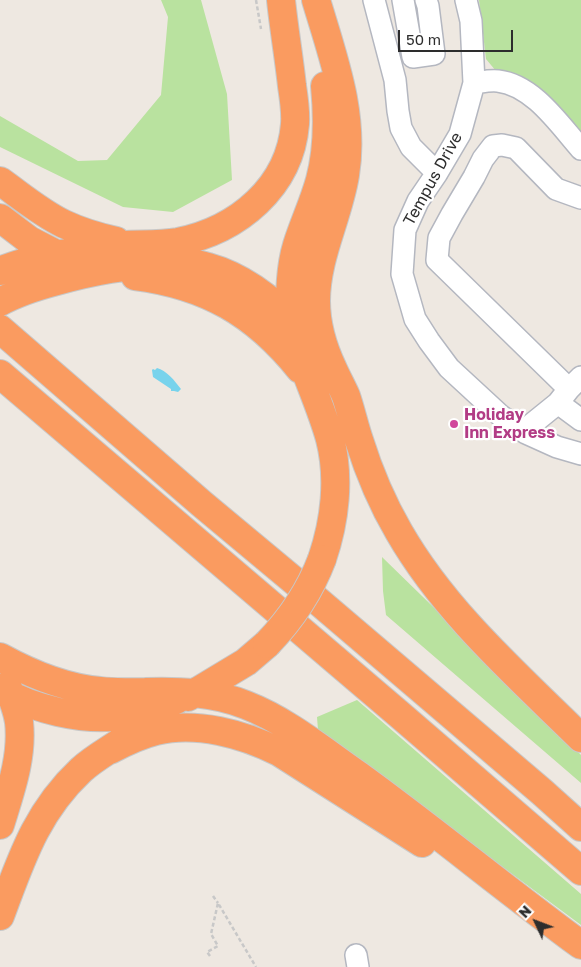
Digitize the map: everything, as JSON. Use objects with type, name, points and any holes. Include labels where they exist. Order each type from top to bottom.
[{"type":"highway","points":[[0,271],[30,260],[98,247],[177,242],[205,234],[229,224],[253,207],[281,171],[288,154],[295,122],[281,0]]},
{"type":"highway","points":[[0,916],[36,826],[54,800],[82,769],[192,695],[246,662],[268,644],[299,606],[309,589],[322,559],[332,520],[335,474],[330,439],[298,352],[290,319],[293,264],[297,246],[320,180],[326,141],[327,102],[315,0]]},
{"type":"highway","points":[[315,0],[339,75],[344,99],[347,162],[336,212],[321,259],[316,291],[317,322],[322,342],[344,392],[364,456],[382,499],[399,532],[452,607],[581,738]]},
{"type":"highway","points":[[0,181],[46,213],[73,228],[100,238],[144,245]]},
{"type":"highway","points":[[0,218],[29,240],[56,255],[102,270],[182,285],[221,301],[251,320],[274,340],[311,385]]},
{"type":"highway","points":[[3,300],[43,285],[102,270],[169,263],[207,266],[247,284],[270,301],[290,319],[332,367]]},
{"type":"highway","points":[[0,329],[581,827]]},
{"type":"highway","points":[[0,374],[581,871]]},
{"type":"highway","points":[[0,657],[45,678],[80,688],[100,691],[164,692],[229,699],[275,718],[299,733],[411,814],[577,942]]},
{"type":"highway","points":[[0,672],[6,694],[18,722],[18,757],[13,782],[0,825]]},
{"type":"highway","points":[[6,694],[36,706],[62,713],[92,717],[119,716],[192,695]]},
{"type":"highway","points":[[110,750],[143,735],[173,728],[217,731],[255,740],[279,752],[577,942]]},
{"type":"street","points":[[267,0],[270,22],[293,95]]},
{"type":"street","points":[[293,95],[294,0]]},
{"type":"street","points":[[374,0],[396,80],[401,128],[411,147],[437,173]]},
{"type":"street","points":[[403,0],[413,57]]},
{"type":"street","points":[[396,80],[413,57],[434,54],[426,0]]},
{"type":"street","name":"Tempus Drive","points":[[466,0],[471,21],[474,83],[460,134],[437,173],[418,200],[405,230],[402,274],[415,319],[449,368],[501,416],[526,434],[557,447],[581,454]]},
{"type":"street","points":[[474,83],[497,80],[517,86],[541,104],[581,149]]},
{"type":"street","points":[[581,198],[556,189],[516,148],[502,145],[493,146],[483,159],[438,238],[437,252],[437,260],[569,390],[581,420]]},
{"type":"street","points":[[526,434],[532,424],[569,390]]},
{"type":"path","points":[[256,0],[261,29]]},
{"type":"path","points":[[213,896],[256,967]]},
{"type":"path","points":[[210,956],[207,952],[218,946],[211,934],[218,903]]},
{"type":"green space","points":[[161,0],[201,0],[227,94],[232,180],[173,212],[123,207],[0,147],[0,116],[78,161],[107,160],[161,95],[168,17]]},
{"type":"green space","points":[[479,0],[581,0],[581,137],[496,71],[486,59]]},
{"type":"green space","points":[[382,557],[581,755],[581,783],[386,615]]},
{"type":"green space","points":[[357,700],[581,894],[581,925],[318,730],[317,717]]},
{"type":"water","points":[[157,368],[173,379],[181,389],[178,392],[171,391],[171,389],[153,377],[152,370]]},
{"type":"place","name":"Holiday Inn Express","points":[[454,424]]}]
